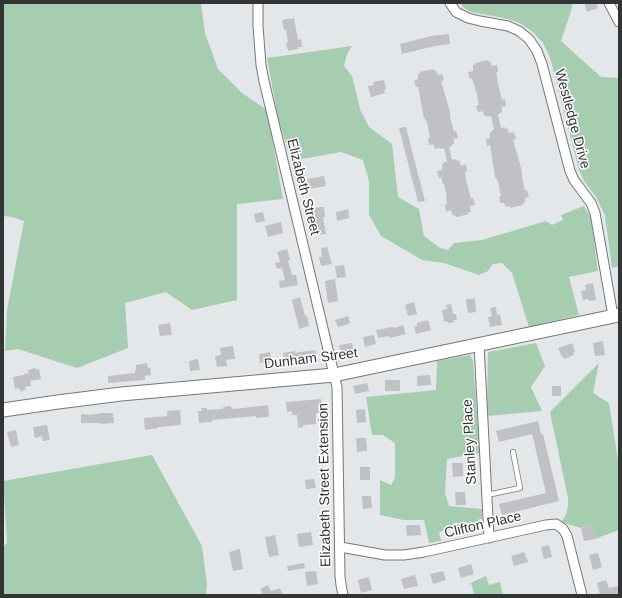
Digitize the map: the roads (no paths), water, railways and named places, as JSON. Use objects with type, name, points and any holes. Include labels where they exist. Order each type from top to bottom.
[{"type":"street","name":"Elizabeth Street","points":[[258,3],[259,42],[264,81],[334,375]]},
{"type":"street","name":"Westledge Drive","points":[[450,3],[456,12],[462,15],[480,21],[508,26],[519,31],[530,39],[538,51],[570,171],[595,213],[616,316]]},
{"type":"street","points":[[609,3],[619,22]]},
{"type":"street","name":"Dunham Street","points":[[3,410],[114,395],[334,375],[616,316]]},
{"type":"street","name":"Stanley Place","points":[[479,344],[489,538]]},
{"type":"street","name":"Elizabeth Street Extension","points":[[334,375],[337,392],[341,594]]},
{"type":"street","name":"Clifton Place","points":[[340,547],[385,555],[404,555],[556,524],[564,530],[567,536],[582,595]]},
{"type":"lane","points":[[487,495],[520,488],[513,452]]}]
